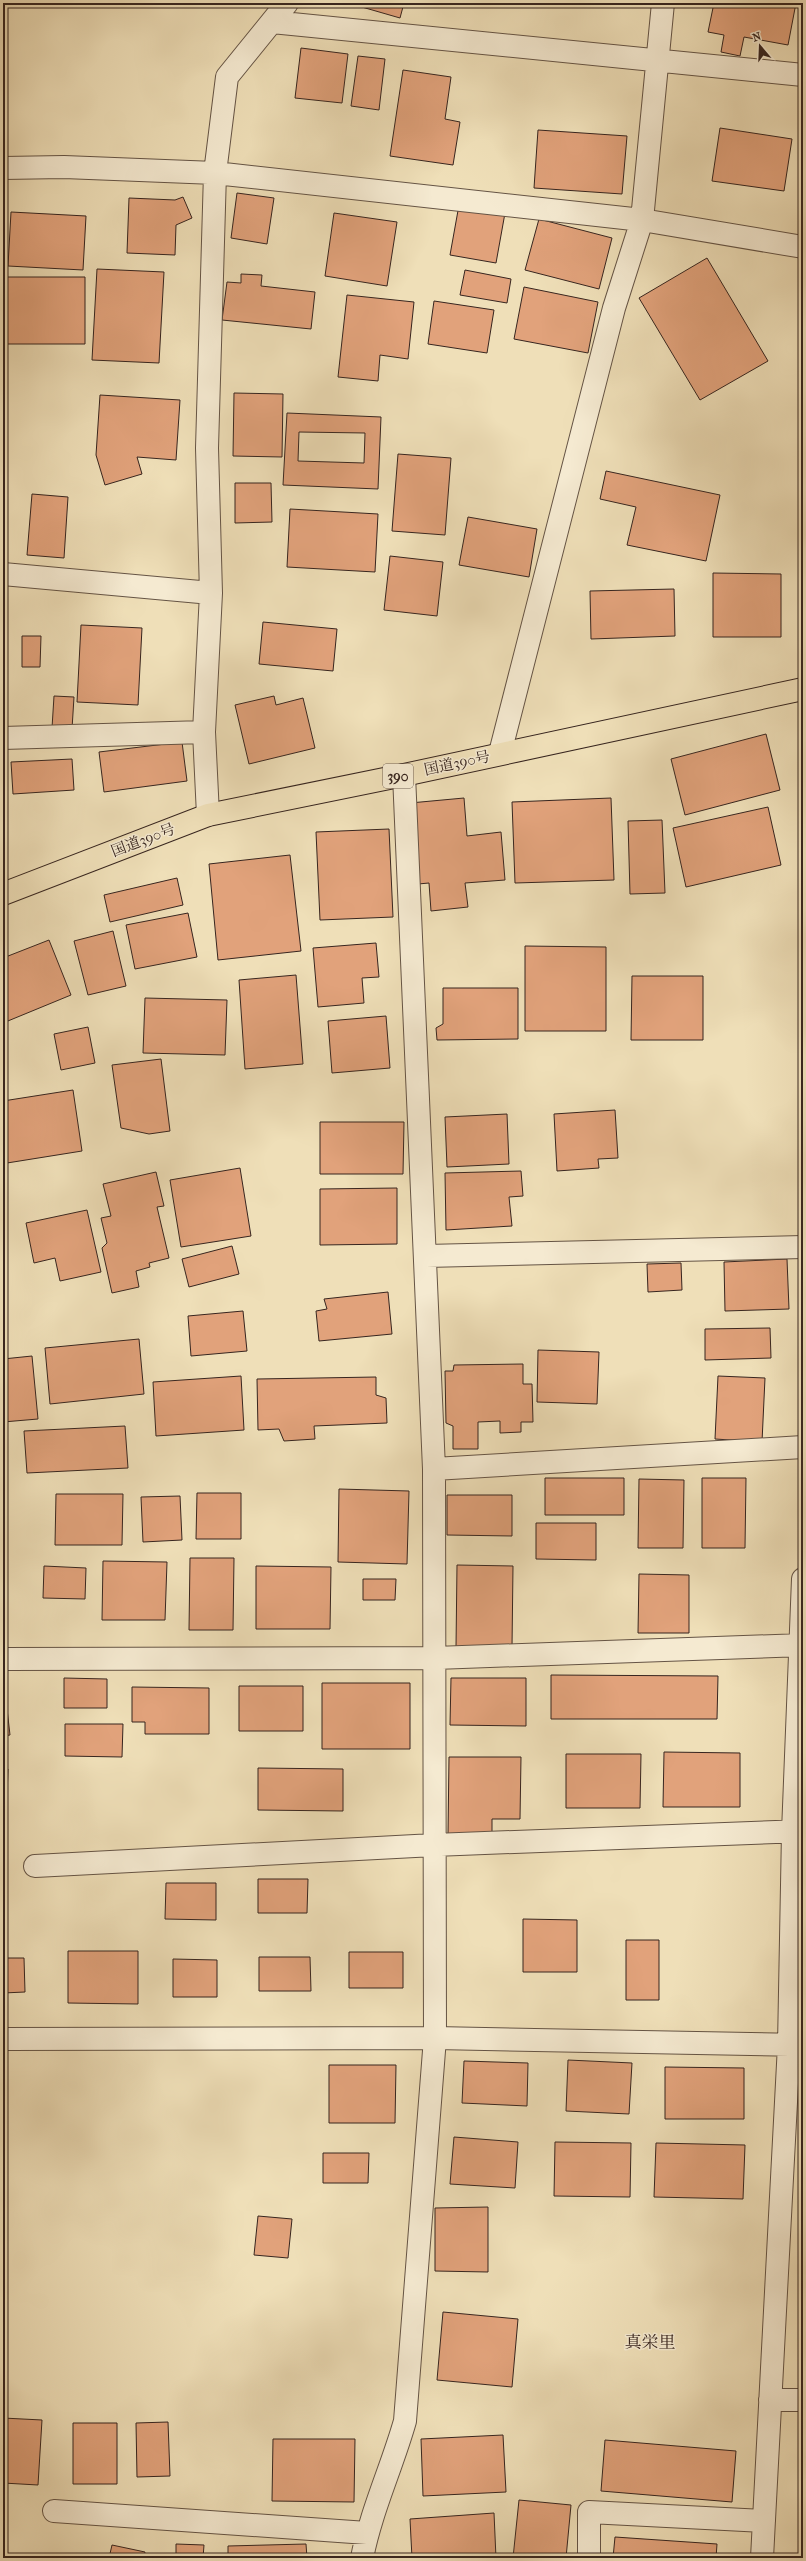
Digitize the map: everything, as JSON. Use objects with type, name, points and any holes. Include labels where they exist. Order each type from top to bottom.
[{"type":"highway","name":"国道390号","points":[[3,894],[208,815],[404,775],[803,688]]},
{"type":"street","points":[[208,815],[204,732],[211,593],[207,448],[215,173],[227,77],[287,3]]},
{"type":"street","points":[[500,753],[614,308],[642,220],[663,3]]},
{"type":"street","points":[[272,22],[803,75]]},
{"type":"street","points":[[3,168],[64,167],[215,173],[642,220],[803,247]]},
{"type":"street","points":[[3,574],[211,593]]},
{"type":"street","points":[[3,738],[204,732]]},
{"type":"street","points":[[362,2558],[367,2532],[393,2464],[405,2421],[435,2038],[434,1468],[404,775]]},
{"type":"street","points":[[426,1256],[803,1247]]},
{"type":"street","points":[[434,1468],[803,1447]]},
{"type":"street","points":[[762,2558],[770,2400],[796,2045],[803,1579]]},
{"type":"street","points":[[3,1659],[435,1658],[802,1645]]},
{"type":"street","points":[[35,1866],[434,1845],[798,1832]]},
{"type":"street","points":[[3,2039],[435,2038],[796,2045]]},
{"type":"street","points":[[770,2400],[803,2400]]},
{"type":"street","points":[[54,2511],[367,2532]]},
{"type":"street","points":[[589,2558],[589,2512],[764,2521]]},
{"type":"building","points":[[348,3],[404,3],[400,18]]},
{"type":"building","points":[[714,3],[796,3],[788,45],[744,37],[740,56],[721,52],[724,35],[708,32]]},
{"type":"building","points":[[301,48],[348,54],[342,103],[295,98]]},
{"type":"building","points":[[358,56],[385,59],[379,110],[351,106]]},
{"type":"building","points":[[403,70],[451,77],[445,119],[460,122],[453,165],[390,156]]},
{"type":"building","points":[[720,128],[792,139],[784,191],[712,181]]},
{"type":"building","points":[[538,130],[627,136],[622,194],[534,188]]},
{"type":"building","points":[[803,174],[803,196],[801,195]]},
{"type":"building","points":[[237,193],[274,198],[267,244],[231,238]]},
{"type":"building","points":[[183,197],[192,218],[176,225],[175,255],[127,253],[129,198],[175,200]]},
{"type":"building","points":[[459,205],[505,213],[496,263],[450,255]]},
{"type":"building","points":[[11,212],[86,216],[83,270],[8,266]]},
{"type":"building","points":[[334,213],[397,222],[387,286],[325,276]]},
{"type":"building","points":[[539,219],[612,238],[599,289],[525,270]]},
{"type":"building","points":[[707,258],[768,361],[700,400],[639,298]]},
{"type":"building","points":[[97,269],[164,272],[159,363],[92,360]]},
{"type":"building","points":[[465,270],[511,279],[507,303],[460,295]]},
{"type":"building","points":[[241,274],[262,275],[261,286],[315,292],[311,329],[222,320],[227,282],[241,283]]},
{"type":"building","points":[[5,277],[85,277],[85,344],[6,344]]},
{"type":"building","points":[[524,287],[598,302],[588,353],[514,339]]},
{"type":"building","points":[[347,295],[414,302],[408,359],[380,355],[378,381],[338,377]]},
{"type":"building","points":[[434,301],[494,310],[487,353],[428,344]]},
{"type":"building","points":[[234,393],[283,394],[282,457],[233,456]]},
{"type":"building","points":[[100,395],[180,400],[176,460],[137,457],[142,474],[105,485],[96,455]]},
{"type":"building","points":[[287,413],[381,417],[378,489],[283,485]],"holes":[[[299,432],[365,433],[364,463],[298,461]]]},
{"type":"building","points":[[398,454],[451,458],[445,535],[392,531]]},
{"type":"building","points":[[606,471],[720,495],[706,561],[627,545],[636,507],[600,499]]},
{"type":"building","points":[[235,483],[271,483],[272,522],[235,523]]},
{"type":"building","points":[[32,494],[68,497],[64,558],[27,555]]},
{"type":"building","points":[[290,509],[378,514],[375,572],[287,567]]},
{"type":"building","points":[[468,517],[537,529],[529,577],[459,565]]},
{"type":"building","points":[[390,556],[443,562],[437,616],[384,610]]},
{"type":"building","points":[[713,573],[781,574],[781,637],[713,637]]},
{"type":"building","points":[[674,589],[675,636],[591,639],[590,591]]},
{"type":"building","points":[[263,622],[337,629],[333,671],[259,664]]},
{"type":"building","points":[[81,625],[142,628],[138,705],[77,702]]},
{"type":"building","points":[[22,636],[41,636],[40,667],[22,667]]},
{"type":"building","points":[[54,696],[74,697],[72,729],[52,728]]},
{"type":"building","points":[[274,696],[276,705],[303,698],[315,748],[249,764],[235,705]]},
{"type":"building","points":[[766,734],[780,790],[685,815],[671,759]]},
{"type":"building","points":[[182,742],[187,781],[104,792],[99,752]]},
{"type":"building","points":[[3,759],[6,759],[6,793],[3,793]]},
{"type":"building","points":[[72,759],[74,790],[13,794],[11,762]]},
{"type":"building","points":[[464,798],[467,836],[501,832],[505,880],[465,883],[468,907],[431,911],[429,883],[418,884],[410,803]]},
{"type":"building","points":[[611,798],[614,880],[515,883],[512,802]]},
{"type":"building","points":[[768,807],[781,865],[686,887],[673,828]]},
{"type":"building","points":[[662,820],[665,893],[630,894],[628,821]]},
{"type":"building","points":[[389,829],[393,917],[320,920],[316,832]]},
{"type":"building","points":[[290,855],[301,951],[218,960],[209,864]]},
{"type":"building","points":[[177,878],[183,905],[110,922],[104,895]]},
{"type":"building","points":[[188,913],[197,957],[135,969],[126,925]]},
{"type":"building","points":[[113,931],[126,986],[88,995],[74,941]]},
{"type":"building","points":[[49,940],[71,995],[3,1023],[3,958]]},
{"type":"building","points":[[376,943],[379,977],[362,978],[364,1003],[318,1007],[313,948]]},
{"type":"building","points":[[525,946],[606,947],[606,1031],[525,1031]]},
{"type":"building","points":[[296,975],[303,1064],[245,1069],[239,980]]},
{"type":"building","points":[[632,976],[703,976],[703,1040],[631,1040]]},
{"type":"building","points":[[443,988],[518,988],[518,1039],[437,1040],[436,1028],[443,1024]]},
{"type":"building","points":[[145,998],[227,1000],[225,1055],[143,1053]]},
{"type":"building","points":[[386,1016],[390,1068],[332,1073],[328,1021]]},
{"type":"building","points":[[88,1027],[95,1063],[61,1070],[54,1034]]},
{"type":"building","points":[[161,1059],[170,1131],[149,1134],[121,1128],[112,1065]]},
{"type":"building","points":[[73,1090],[82,1151],[7,1163],[3,1138],[3,1101]]},
{"type":"building","points":[[615,1110],[618,1158],[598,1159],[599,1168],[557,1171],[554,1114]]},
{"type":"building","points":[[507,1114],[509,1164],[447,1167],[445,1117]]},
{"type":"building","points":[[320,1122],[404,1122],[403,1174],[320,1174]]},
{"type":"building","points":[[240,1168],[251,1236],[181,1247],[170,1180]]},
{"type":"building","points":[[521,1171],[523,1196],[509,1197],[512,1226],[446,1230],[445,1173]]},
{"type":"building","points":[[156,1172],[164,1206],[157,1207],[169,1258],[149,1263],[150,1267],[136,1271],[139,1287],[112,1293],[102,1248],[107,1243],[101,1218],[111,1216],[103,1184]]},
{"type":"building","points":[[397,1188],[397,1244],[320,1245],[320,1189]]},
{"type":"building","points":[[87,1210],[101,1272],[60,1281],[55,1258],[34,1263],[26,1223]]},
{"type":"building","points":[[232,1246],[239,1274],[189,1287],[182,1259]]},
{"type":"building","points":[[787,1259],[789,1309],[725,1311],[724,1262]]},
{"type":"building","points":[[681,1263],[682,1290],[648,1292],[647,1264]]},
{"type":"building","points":[[388,1292],[392,1334],[319,1341],[316,1311],[327,1309],[324,1299]]},
{"type":"building","points":[[243,1311],[247,1351],[191,1356],[188,1316]]},
{"type":"building","points":[[770,1328],[771,1358],[705,1360],[705,1329]]},
{"type":"building","points":[[139,1339],[144,1394],[50,1404],[45,1348]]},
{"type":"building","points":[[538,1350],[599,1352],[597,1404],[537,1402]]},
{"type":"building","points":[[32,1356],[38,1419],[3,1422],[3,1359]]},
{"type":"building","points":[[523,1364],[523,1384],[532,1384],[533,1422],[521,1422],[521,1432],[500,1433],[500,1421],[478,1422],[478,1449],[453,1449],[453,1426],[446,1423],[445,1371],[453,1371],[454,1365]]},
{"type":"building","points":[[241,1376],[244,1430],[156,1436],[153,1382]]},
{"type":"building","points":[[718,1376],[765,1378],[762,1442],[715,1439]]},
{"type":"building","points":[[376,1377],[376,1395],[386,1398],[387,1423],[314,1426],[315,1439],[284,1441],[279,1429],[258,1430],[257,1379]]},
{"type":"building","points":[[125,1426],[128,1468],[27,1473],[24,1431]]},
{"type":"building","points":[[545,1478],[624,1478],[624,1515],[545,1515]]},
{"type":"building","points":[[702,1478],[746,1478],[745,1548],[702,1548]]},
{"type":"building","points":[[639,1479],[684,1480],[683,1548],[638,1548]]},
{"type":"building","points":[[339,1489],[409,1491],[407,1564],[338,1562]]},
{"type":"building","points":[[197,1493],[241,1493],[241,1539],[196,1539]]},
{"type":"building","points":[[56,1494],[123,1494],[122,1545],[55,1545]]},
{"type":"building","points":[[447,1495],[512,1495],[512,1536],[447,1535]]},
{"type":"building","points":[[180,1496],[182,1540],[143,1542],[141,1497]]},
{"type":"building","points":[[536,1523],[596,1523],[596,1560],[536,1559]]},
{"type":"building","points":[[190,1558],[234,1558],[233,1630],[189,1630]]},
{"type":"building","points":[[103,1561],[167,1562],[165,1620],[102,1620]]},
{"type":"building","points":[[457,1565],[513,1566],[512,1647],[456,1647]]},
{"type":"building","points":[[44,1566],[86,1568],[85,1599],[43,1598]]},
{"type":"building","points":[[256,1566],[331,1567],[330,1629],[256,1629]]},
{"type":"building","points":[[639,1574],[689,1575],[689,1633],[638,1633]]},
{"type":"building","points":[[363,1579],[396,1579],[395,1600],[363,1600]]},
{"type":"building","points":[[3,1674],[10,1735],[3,1736]]},
{"type":"building","points":[[551,1675],[718,1676],[717,1719],[551,1719]]},
{"type":"building","points":[[64,1678],[107,1679],[107,1708],[64,1708]]},
{"type":"building","points":[[451,1678],[526,1678],[526,1726],[450,1725]]},
{"type":"building","points":[[322,1683],[410,1683],[410,1749],[322,1749]]},
{"type":"building","points":[[239,1686],[303,1686],[303,1731],[239,1731]]},
{"type":"building","points":[[132,1687],[209,1688],[209,1734],[145,1734],[145,1722],[132,1722]]},
{"type":"building","points":[[65,1724],[123,1724],[122,1757],[65,1756]]},
{"type":"building","points":[[664,1752],[740,1753],[740,1807],[663,1807]]},
{"type":"building","points":[[566,1754],[641,1754],[640,1808],[566,1808]]},
{"type":"building","points":[[449,1757],[521,1757],[520,1819],[492,1819],[492,1835],[448,1835]]},
{"type":"building","points":[[258,1768],[343,1769],[343,1811],[258,1810]]},
{"type":"building","points":[[3,1769],[8,1769],[6,1823],[3,1823]]},
{"type":"building","points":[[258,1879],[308,1879],[307,1913],[258,1913]]},
{"type":"building","points":[[166,1883],[216,1883],[216,1920],[165,1919]]},
{"type":"building","points":[[523,1919],[577,1920],[577,1972],[523,1972]]},
{"type":"building","points":[[626,1940],[659,1940],[659,2000],[626,2000]]},
{"type":"building","points":[[68,1951],[138,1951],[138,2004],[68,2003]]},
{"type":"building","points":[[349,1952],[403,1952],[403,1988],[349,1988]]},
{"type":"building","points":[[259,1957],[310,1957],[311,1991],[259,1991]]},
{"type":"building","points":[[3,1958],[24,1958],[25,1992],[3,1993]]},
{"type":"building","points":[[173,1959],[217,1960],[217,1997],[173,1997]]},
{"type":"building","points":[[568,2060],[632,2063],[629,2114],[566,2111]]},
{"type":"building","points":[[464,2061],[528,2063],[527,2106],[462,2103]]},
{"type":"building","points":[[329,2065],[396,2065],[395,2123],[329,2123]]},
{"type":"building","points":[[665,2067],[744,2068],[744,2119],[665,2119]]},
{"type":"building","points":[[454,2137],[518,2142],[515,2188],[450,2184]]},
{"type":"building","points":[[555,2142],[631,2143],[630,2197],[554,2196]]},
{"type":"building","points":[[656,2143],[745,2145],[743,2199],[654,2197]]},
{"type":"building","points":[[323,2153],[369,2153],[368,2183],[323,2183]]},
{"type":"building","points":[[488,2207],[488,2272],[435,2271],[435,2208]]},
{"type":"building","points":[[258,2216],[292,2219],[288,2258],[254,2255]]},
{"type":"building","points":[[443,2312],[518,2319],[512,2387],[437,2380]]},
{"type":"building","points":[[3,2418],[42,2420],[38,2485],[3,2483]]},
{"type":"building","points":[[168,2422],[170,2476],[137,2477],[136,2423]]},
{"type":"building","points":[[73,2423],[117,2423],[117,2484],[73,2484]]},
{"type":"building","points":[[801,2429],[803,2430],[803,2477],[800,2476]]},
{"type":"building","points":[[503,2435],[506,2492],[423,2496],[421,2439]]},
{"type":"building","points":[[273,2439],[355,2439],[354,2502],[272,2501]]},
{"type":"building","points":[[605,2440],[736,2451],[732,2502],[601,2491]]},
{"type":"building","points":[[519,2500],[571,2505],[566,2558],[513,2558]]},
{"type":"building","points":[[494,2513],[496,2558],[412,2558],[410,2519]]},
{"type":"building","points":[[615,2537],[717,2544],[716,2558],[613,2558]]},
{"type":"building","points":[[176,2544],[204,2545],[203,2558],[176,2558]]},
{"type":"building","points":[[306,2544],[307,2558],[228,2558],[228,2546]]},
{"type":"building","points":[[112,2545],[145,2552],[144,2558],[109,2558]]},
{"type":"district","name":"真栄里","points":[[650,2342]]}]
